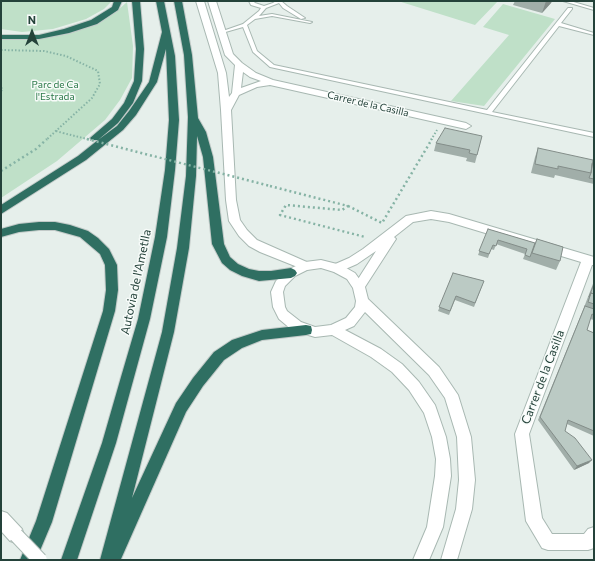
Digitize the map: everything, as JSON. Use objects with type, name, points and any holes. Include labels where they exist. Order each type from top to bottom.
[{"type":"highway","points":[[1,37],[39,37],[66,31],[94,22],[115,8],[118,1]]},
{"type":"highway","points":[[36,188],[79,153],[115,120],[128,103],[138,81],[140,67],[136,1]]},
{"type":"highway","name":"Autovia de l'Ametlla","points":[[69,560],[109,443],[124,392],[144,319],[161,237],[173,140],[173,73],[160,1]]},
{"type":"highway","points":[[108,560],[153,392],[174,304],[183,248],[188,207],[193,117],[188,55],[178,1]]},
{"type":"highway","points":[[1,210],[82,158],[120,128],[133,113],[153,82],[166,30]]},
{"type":"highway","points":[[193,117],[201,132],[208,157],[218,244],[226,260],[234,267],[246,273],[259,276],[272,276],[291,272]]},
{"type":"highway","points":[[1,233],[19,228],[38,226],[55,226],[70,229],[84,234],[94,241],[105,252],[110,265],[112,290],[109,311],[48,507],[28,560]]},
{"type":"highway","points":[[112,560],[181,408],[206,371],[219,356],[237,344],[262,335],[306,330]]},
{"type":"street","points":[[200,1],[222,74],[226,110],[231,200],[235,221],[243,233],[253,243],[305,266]]},
{"type":"street","name":"Carrer de la Casilla","points":[[212,1],[229,55],[239,65],[253,75],[270,82],[466,126]]},
{"type":"street","points":[[226,110],[236,93],[239,65]]},
{"type":"street","name":"Carrer de la Casilla","points":[[236,93],[255,85],[270,82]]},
{"type":"street","points":[[337,268],[368,252],[410,219],[431,215],[449,218],[591,260]]},
{"type":"street","points":[[395,231],[361,294],[360,308],[353,319],[342,327],[333,330],[315,332],[306,330],[289,321],[279,307],[277,300],[280,284],[291,272],[305,266],[321,264],[337,268],[351,276],[361,294],[434,371],[451,395],[464,437],[466,480],[464,509],[449,560]]},
{"type":"street","name":"Carrer de la Casilla","points":[[591,260],[522,434],[534,521],[548,542],[588,542],[594,535]]},
{"type":"street","points":[[333,330],[376,353],[397,368],[414,386],[430,410],[441,444],[443,476],[435,527],[421,560]]},
{"type":"street","points":[[1,519],[40,560]]},
{"type":"lane","points":[[251,1],[253,4],[264,7],[275,4],[279,1],[285,7],[310,22],[272,15],[254,18]]},
{"type":"lane","points":[[565,1],[594,9]]},
{"type":"lane","points":[[222,32],[245,25],[261,12],[264,7]]},
{"type":"lane","points":[[488,112],[570,9]]},
{"type":"lane","points":[[559,24],[594,34]]},
{"type":"lane","points":[[245,25],[255,52],[272,66],[594,135]]},
{"type":"path","points":[[1,50],[44,51],[66,56],[98,71],[100,84],[92,98],[36,149],[1,171]]},
{"type":"path","points":[[1,88],[3,89],[1,91]]},
{"type":"path","points":[[377,228],[382,223],[442,120]]},
{"type":"path","points":[[55,131],[348,206],[395,231]]},
{"type":"path","points":[[348,206],[342,210],[286,205],[280,215],[368,237]]},
{"type":"green space","points":[[1,1],[112,1],[104,9],[86,19],[53,29],[22,32],[1,29]]},
{"type":"green space","points":[[398,1],[498,1],[475,25]]},
{"type":"green space","name":"Parc de Ca l'Estrada","points":[[127,2],[133,46],[132,78],[120,100],[105,120],[57,161],[1,198],[1,39],[39,39],[68,34],[97,23],[118,10]]},
{"type":"green space","points":[[503,4],[555,19],[484,106],[451,101],[509,35],[483,27]]},
{"type":"building","points":[[445,128],[482,136],[477,155],[469,153],[470,150],[436,143]]},
{"type":"building","points":[[538,148],[593,160],[591,173],[558,166],[558,169],[535,164]]},
{"type":"building","points":[[592,164],[594,165],[594,179],[589,178]]},
{"type":"building","points":[[488,229],[535,243],[530,257],[525,255],[527,249],[498,240],[496,246],[493,245],[489,254],[479,251]]},
{"type":"building","points":[[537,239],[563,247],[560,261],[532,253]]},
{"type":"building","points":[[453,273],[484,281],[475,303],[456,296],[450,311],[439,307]]},
{"type":"building","points":[[594,284],[594,294],[591,293],[589,297]]},
{"type":"building","points":[[591,293],[594,294],[594,304],[588,302]]},
{"type":"building","points":[[585,306],[594,309],[594,315],[592,314],[587,330],[594,333],[594,431],[568,420],[565,431],[575,438],[592,460],[577,466],[540,417]]}]
